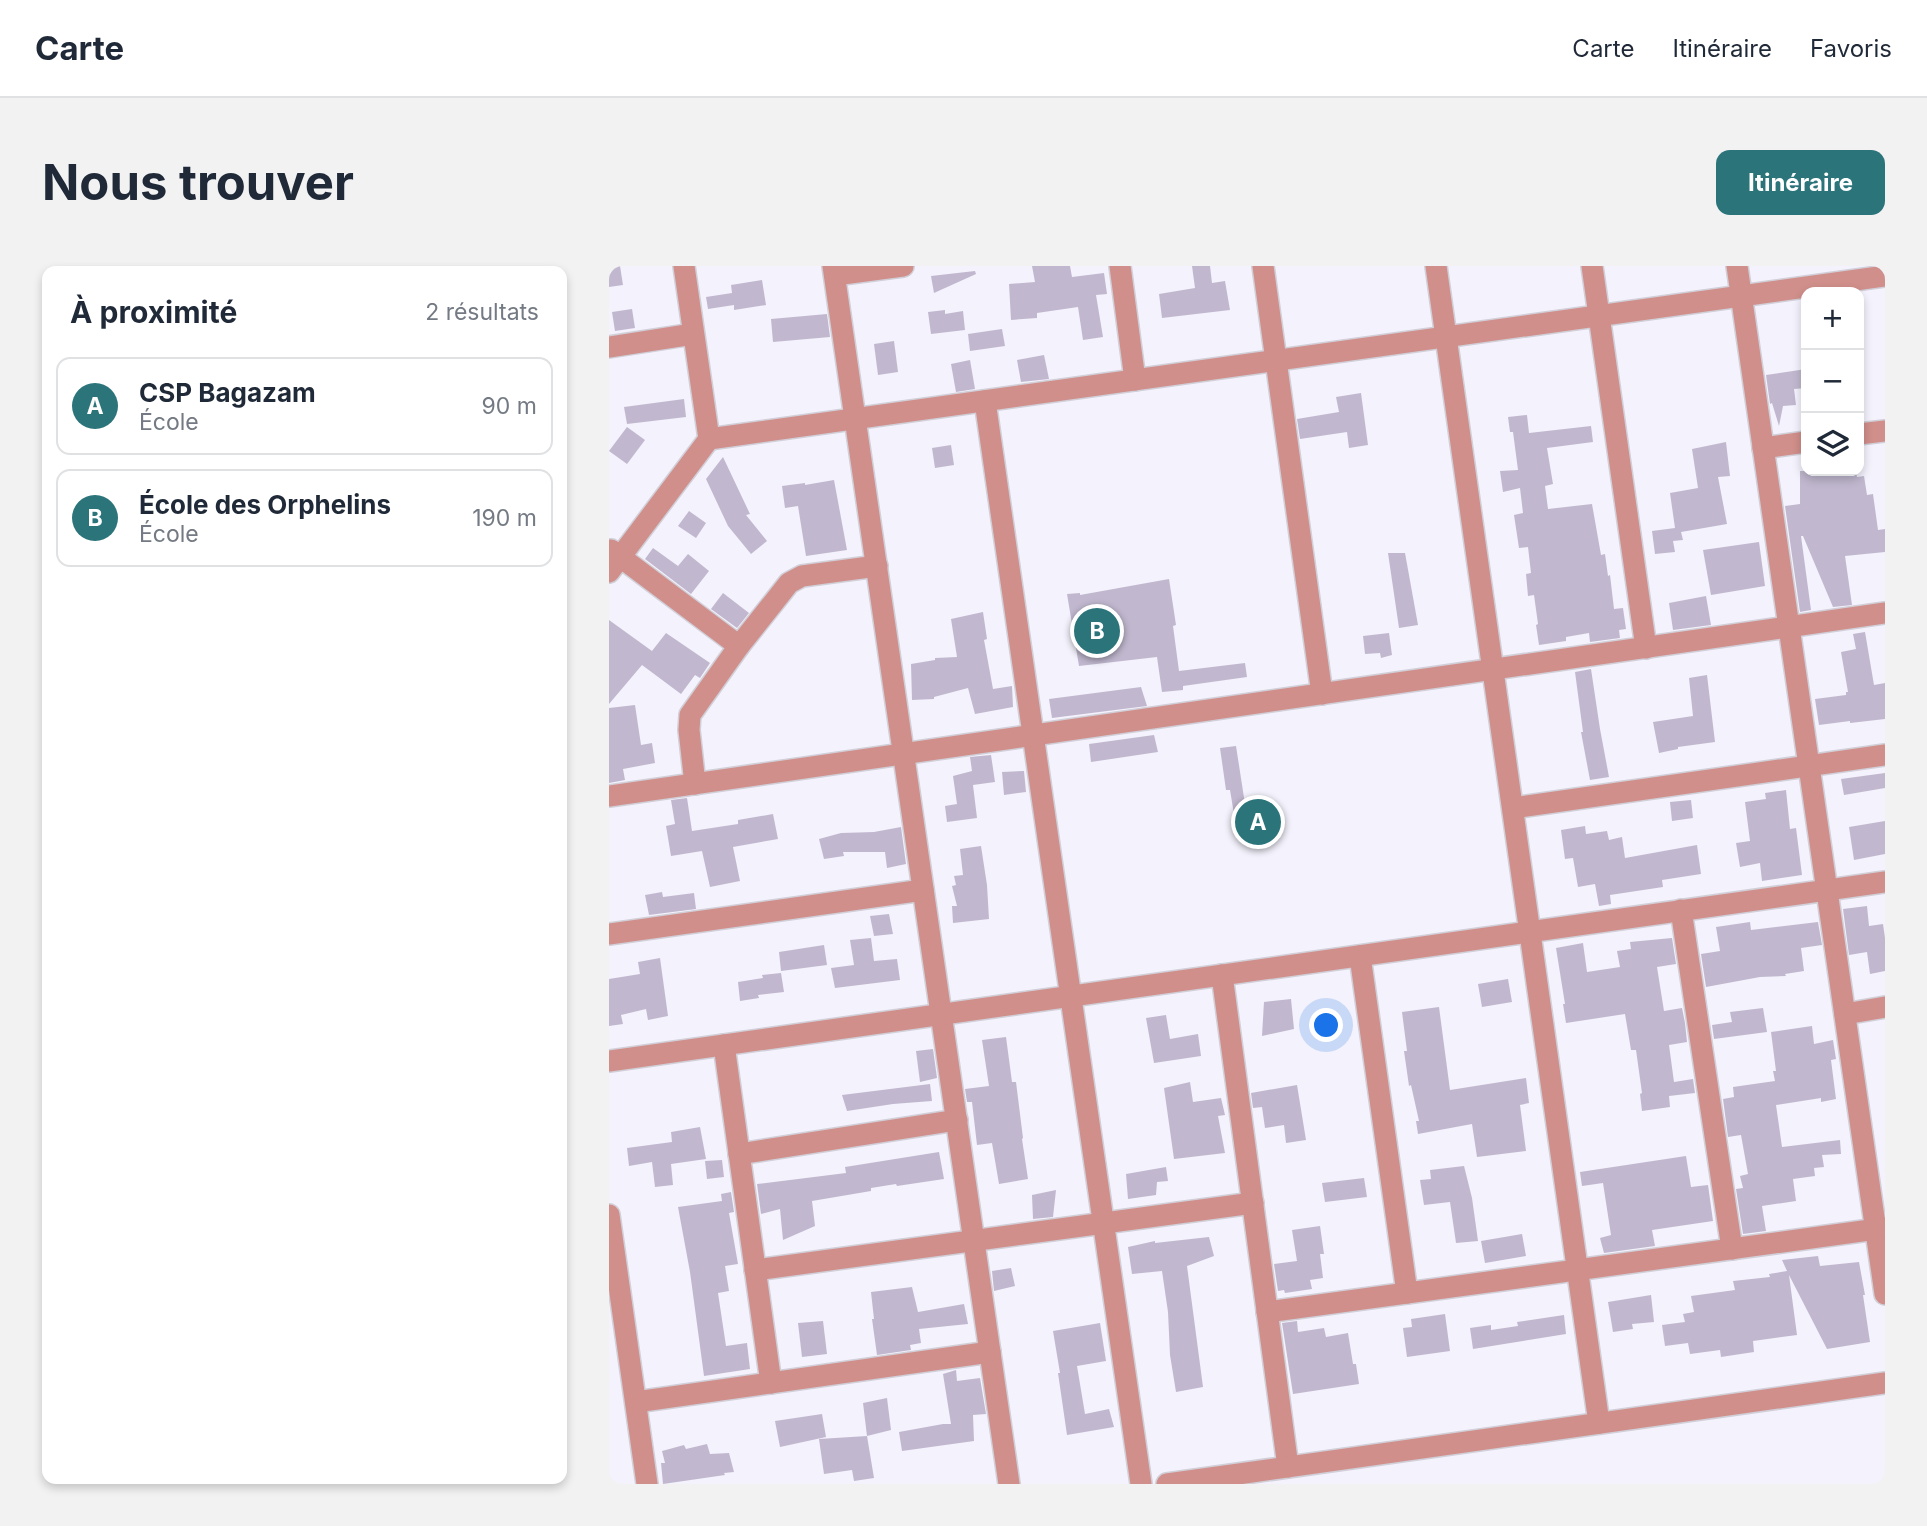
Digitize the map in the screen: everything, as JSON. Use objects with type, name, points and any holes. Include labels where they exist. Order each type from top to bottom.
[{"type":"street","points":[[684,266],[709,439]]},
{"type":"street","points":[[903,266],[834,271],[1009,1484]]},
{"type":"street","points":[[1120,266],[1135,380]]},
{"type":"street","points":[[1263,266],[1322,694]]},
{"type":"street","points":[[1436,266],[1599,1423]]},
{"type":"street","points":[[1592,266],[1646,648]]},
{"type":"street","points":[[1737,266],[1845,1014],[1880,1228],[1885,1294]]},
{"type":"street","points":[[739,646],[613,559],[709,439],[1741,296],[1855,273],[1885,276]]},
{"type":"street","points":[[609,347],[694,334]]},
{"type":"street","points":[[985,401],[1141,1484]]},
{"type":"street","points":[[1864,434],[1885,431]]},
{"type":"street","points":[[1763,447],[1801,443]]},
{"type":"street","points":[[695,784],[690,715],[739,646],[789,583],[802,576],[877,566]]},
{"type":"street","points":[[609,796],[1885,613]]},
{"type":"street","points":[[1513,808],[1885,755]]},
{"type":"street","points":[[609,1061],[1885,882]]},
{"type":"street","points":[[609,934],[923,890]]},
{"type":"street","points":[[1681,911],[1732,1249]]},
{"type":"street","points":[[1360,956],[1407,1293]]},
{"type":"street","points":[[1222,975],[1288,1467]]},
{"type":"street","points":[[1845,1014],[1885,1007]]},
{"type":"street","points":[[724,1045],[771,1383]]},
{"type":"street","points":[[739,1154],[957,1120]]},
{"type":"street","points":[[755,1270],[1253,1203]]},
{"type":"street","points":[[609,1216],[647,1484]]},
{"type":"street","points":[[1267,1312],[1880,1228]]},
{"type":"street","points":[[636,1402],[990,1352]]},
{"type":"street","points":[[1167,1484],[1885,1382]]},
{"type":"building","points":[[609,266],[620,266],[623,285],[609,287]]},
{"type":"building","points":[[1032,266],[1070,266],[1072,277],[1104,273],[1107,294],[1096,295],[1103,337],[1083,340],[1078,307],[1037,313],[1037,318],[1011,320],[1009,284],[1035,282]]},
{"type":"building","points":[[1192,266],[1210,266],[1212,283],[1225,281],[1230,310],[1162,318],[1159,294],[1195,288]]},
{"type":"building","points":[[975,271],[976,274],[934,293],[931,276]]},
{"type":"building","points":[[762,280],[766,305],[734,310],[734,305],[708,309],[706,297],[732,293],[731,285]]},
{"type":"building","points":[[632,309],[635,328],[615,331],[612,312]]},
{"type":"building","points":[[945,310],[945,314],[963,311],[965,330],[931,334],[928,312]]},
{"type":"building","points":[[827,314],[830,337],[773,342],[771,319]]},
{"type":"building","points":[[1002,329],[1005,346],[970,351],[968,334]]},
{"type":"building","points":[[894,341],[898,372],[878,375],[874,344]]},
{"type":"building","points":[[1044,355],[1049,379],[1021,382],[1017,360]]},
{"type":"building","points":[[970,360],[975,389],[956,392],[951,364]]},
{"type":"building","points":[[1801,370],[1801,388],[1794,389],[1796,405],[1783,406],[1779,426],[1772,403],[1770,404],[1766,375]]},
{"type":"building","points":[[1361,393],[1368,445],[1349,448],[1347,432],[1300,439],[1297,419],[1339,412],[1336,397]]},
{"type":"building","points":[[684,399],[686,417],[627,424],[624,407]]},
{"type":"building","points":[[1527,415],[1529,433],[1591,426],[1593,442],[1547,448],[1553,484],[1545,486],[1548,509],[1592,504],[1601,555],[1605,554],[1608,576],[1610,575],[1614,609],[1623,608],[1626,629],[1619,630],[1620,638],[1590,642],[1589,633],[1566,637],[1566,641],[1539,645],[1534,595],[1528,596],[1526,574],[1531,573],[1528,547],[1519,548],[1514,515],[1523,513],[1520,488],[1503,492],[1500,471],[1518,470],[1513,432],[1510,432],[1508,417]]},
{"type":"building","points":[[627,427],[645,440],[627,464],[609,451]]},
{"type":"building","points":[[1726,442],[1730,476],[1718,477],[1727,524],[1681,532],[1683,540],[1673,541],[1675,552],[1655,554],[1652,531],[1675,528],[1670,493],[1698,488],[1692,449]]},
{"type":"building","points":[[951,445],[954,465],[935,468],[932,448]]},
{"type":"building","points":[[723,457],[750,514],[746,515],[767,541],[751,554],[728,526],[706,479]]},
{"type":"building","points":[[1800,471],[1801,476],[1864,476],[1867,495],[1873,494],[1878,530],[1885,529],[1885,552],[1845,556],[1852,605],[1833,607],[1801,536],[1811,610],[1800,612],[1785,506],[1800,504]]},
{"type":"building","points":[[834,480],[847,550],[806,556],[798,506],[785,508],[782,486]]},
{"type":"building","points":[[689,511],[706,523],[696,538],[678,526]]},
{"type":"building","points":[[1759,542],[1765,586],[1711,595],[1703,550]]},
{"type":"building","points":[[653,548],[678,566],[688,554],[709,571],[691,594],[645,559]]},
{"type":"building","points":[[1388,553],[1405,553],[1418,625],[1399,628]]},
{"type":"building","points":[[1169,579],[1179,671],[1245,663],[1247,677],[1183,686],[1183,690],[1162,692],[1157,657],[1079,666],[1067,594],[1080,595]]},
{"type":"building","points":[[723,593],[749,613],[737,628],[711,609]]},
{"type":"building","points":[[1706,596],[1711,625],[1673,630],[1669,603]]},
{"type":"building","points":[[983,612],[987,639],[984,640],[993,689],[1012,686],[1013,707],[975,714],[968,688],[934,699],[912,700],[911,664],[935,658],[957,657],[951,619]]},
{"type":"building","points":[[609,620],[652,651],[666,633],[710,663],[700,678],[695,675],[681,694],[642,665],[609,704]]},
{"type":"building","points":[[1865,632],[1874,685],[1885,683],[1885,719],[1819,725],[1815,699],[1846,695],[1848,692],[1841,652],[1856,649],[1853,634]]},
{"type":"building","points":[[1389,633],[1392,655],[1381,658],[1380,653],[1365,654],[1363,636]]},
{"type":"building","points":[[1591,669],[1609,777],[1590,780],[1581,732],[1575,672]]},
{"type":"building","points":[[1707,675],[1715,742],[1678,747],[1659,753],[1653,722],[1693,716],[1689,678]]},
{"type":"building","points":[[1141,687],[1147,706],[1052,718],[1049,699]]},
{"type":"building","points":[[635,705],[641,745],[652,743],[655,763],[623,769],[625,780],[609,783],[609,708]]},
{"type":"building","points":[[1154,735],[1158,752],[1091,762],[1089,744]]},
{"type":"building","points":[[1236,746],[1245,819],[1235,820],[1230,790],[1226,790],[1220,748]]},
{"type":"building","points":[[991,755],[995,782],[973,785],[977,818],[947,822],[945,806],[957,804],[953,776],[972,771],[970,757]]},
{"type":"building","points":[[1024,771],[1026,792],[1004,795],[1002,772]]},
{"type":"building","points":[[1885,773],[1885,788],[1844,795],[1841,779]]},
{"type":"building","points":[[1786,790],[1790,829],[1796,828],[1802,875],[1762,881],[1760,863],[1740,867],[1736,843],[1750,841],[1745,802],[1766,799],[1765,793]]},
{"type":"building","points":[[687,798],[692,831],[738,824],[738,820],[773,814],[778,839],[733,847],[740,881],[710,887],[702,851],[671,856],[666,826],[675,824],[671,800]]},
{"type":"building","points":[[1691,800],[1693,818],[1672,821],[1670,802]]},
{"type":"building","points":[[1885,821],[1885,854],[1854,860],[1849,827]]},
{"type":"building","points":[[1585,826],[1586,834],[1607,831],[1609,840],[1622,837],[1625,858],[1697,845],[1701,874],[1662,880],[1663,887],[1610,895],[1611,904],[1599,906],[1595,884],[1578,887],[1573,858],[1565,859],[1561,830]]},
{"type":"building","points":[[901,827],[906,864],[887,868],[885,852],[843,852],[844,856],[824,859],[819,839],[841,833],[874,832]]},
{"type":"building","points":[[981,846],[989,919],[953,923],[952,906],[957,906],[952,886],[956,885],[954,876],[963,875],[960,849]]},
{"type":"building","points":[[662,892],[663,897],[694,893],[696,909],[649,915],[645,895]]},
{"type":"building","points":[[1867,906],[1869,926],[1883,924],[1885,938],[1885,971],[1870,974],[1867,952],[1849,955],[1843,909]]},
{"type":"building","points":[[889,914],[893,934],[874,936],[870,916]]},
{"type":"building","points":[[1750,922],[1751,930],[1818,922],[1822,945],[1801,948],[1804,971],[1706,987],[1701,954],[1720,951],[1716,927]]},
{"type":"building","points":[[871,938],[874,961],[897,959],[900,980],[835,988],[831,968],[854,965],[850,940]]},
{"type":"building","points":[[1672,938],[1676,964],[1657,967],[1664,1011],[1682,1008],[1685,1023],[1687,1042],[1669,1045],[1674,1082],[1693,1079],[1695,1093],[1669,1096],[1670,1107],[1642,1111],[1636,1050],[1631,1050],[1625,1014],[1566,1023],[1556,948],[1583,943],[1587,972],[1620,967],[1617,951],[1631,949],[1630,942]]},
{"type":"building","points":[[824,945],[827,965],[781,971],[779,952]]},
{"type":"building","points":[[660,958],[668,1016],[648,1020],[646,1009],[621,1015],[623,1024],[609,1026],[609,979],[640,974],[638,962]]},
{"type":"building","points":[[781,973],[784,992],[758,995],[759,998],[740,1001],[738,982]]},
{"type":"building","points":[[1508,979],[1512,1002],[1482,1007],[1478,984]]},
{"type":"building","points":[[1291,999],[1294,1029],[1262,1036],[1264,1002]]},
{"type":"building","points":[[1439,1007],[1450,1090],[1526,1078],[1529,1103],[1520,1105],[1526,1151],[1477,1157],[1472,1124],[1418,1134],[1416,1121],[1419,1121],[1411,1085],[1409,1086],[1404,1051],[1407,1051],[1402,1012]]},
{"type":"building","points":[[1763,1008],[1767,1032],[1714,1039],[1712,1025],[1732,1022],[1730,1012]]},
{"type":"building","points":[[1166,1015],[1170,1039],[1198,1034],[1201,1056],[1154,1063],[1146,1018]]},
{"type":"building","points":[[1812,1026],[1814,1044],[1833,1040],[1836,1059],[1831,1060],[1836,1099],[1821,1102],[1821,1098],[1776,1105],[1782,1147],[1840,1140],[1841,1154],[1822,1155],[1824,1167],[1814,1168],[1815,1176],[1793,1179],[1796,1201],[1762,1206],[1766,1231],[1743,1234],[1736,1189],[1743,1188],[1740,1176],[1748,1174],[1741,1135],[1728,1137],[1723,1099],[1734,1097],[1733,1087],[1775,1081],[1771,1032]]},
{"type":"building","points":[[1006,1037],[1012,1082],[1016,1082],[1028,1179],[999,1184],[992,1143],[977,1145],[972,1102],[967,1102],[965,1089],[989,1086],[982,1040]]},
{"type":"building","points":[[933,1049],[937,1078],[920,1082],[916,1051]]},
{"type":"building","points":[[1190,1082],[1193,1102],[1221,1098],[1225,1115],[1218,1116],[1225,1153],[1174,1159],[1164,1088]]},
{"type":"building","points":[[930,1084],[932,1101],[847,1111],[842,1095]]},
{"type":"building","points":[[1297,1085],[1306,1140],[1286,1143],[1284,1125],[1265,1128],[1262,1107],[1253,1108],[1251,1093]]},
{"type":"building","points":[[700,1127],[706,1159],[671,1164],[673,1185],[655,1187],[652,1162],[629,1166],[627,1148],[672,1142],[671,1132]]},
{"type":"building","points":[[939,1152],[944,1179],[871,1188],[871,1191],[812,1201],[815,1226],[783,1240],[780,1209],[761,1214],[757,1184],[846,1173],[845,1167]]},
{"type":"building","points":[[1686,1156],[1691,1187],[1708,1185],[1713,1221],[1652,1230],[1655,1246],[1604,1253],[1600,1238],[1611,1235],[1603,1183],[1582,1186],[1580,1172]]},
{"type":"building","points":[[722,1160],[724,1177],[707,1179],[705,1161]]},
{"type":"building","points":[[1464,1166],[1478,1241],[1456,1243],[1450,1202],[1424,1205],[1420,1180],[1431,1179],[1430,1170]]},
{"type":"building","points":[[1166,1167],[1168,1181],[1157,1182],[1156,1195],[1128,1199],[1126,1174]]},
{"type":"building","points":[[1364,1178],[1367,1197],[1325,1202],[1322,1183]]},
{"type":"building","points":[[1056,1190],[1053,1217],[1033,1219],[1032,1195]]},
{"type":"building","points":[[731,1192],[734,1212],[729,1213],[738,1264],[725,1266],[729,1291],[718,1293],[726,1346],[747,1343],[750,1369],[704,1376],[678,1207],[722,1201],[721,1194]]},
{"type":"building","points":[[1320,1226],[1324,1254],[1320,1254],[1323,1278],[1310,1280],[1312,1289],[1285,1293],[1284,1290],[1278,1291],[1274,1264],[1297,1261],[1292,1230]]},
{"type":"building","points":[[1522,1234],[1526,1256],[1485,1263],[1481,1241]]},
{"type":"building","points":[[1209,1237],[1214,1256],[1187,1266],[1203,1387],[1176,1392],[1162,1271],[1132,1274],[1128,1247],[1155,1241]]},
{"type":"building","points":[[1818,1256],[1820,1266],[1859,1262],[1870,1342],[1827,1349],[1789,1275],[1797,1335],[1753,1341],[1754,1352],[1721,1357],[1720,1350],[1690,1354],[1688,1343],[1665,1346],[1662,1325],[1685,1322],[1683,1314],[1694,1312],[1691,1296],[1735,1290],[1733,1281],[1770,1277],[1769,1274],[1787,1271],[1782,1260]]},
{"type":"building","points":[[1011,1268],[1015,1286],[994,1291],[992,1271]]},
{"type":"building","points":[[912,1287],[918,1312],[964,1304],[968,1324],[919,1329],[921,1343],[910,1345],[911,1350],[877,1355],[871,1292]]},
{"type":"building","points":[[1651,1295],[1654,1322],[1632,1324],[1633,1329],[1613,1332],[1608,1302]]},
{"type":"building","points":[[1445,1314],[1450,1351],[1407,1357],[1403,1328],[1412,1327],[1411,1319]]},
{"type":"building","points":[[1564,1315],[1566,1334],[1473,1349],[1470,1328],[1491,1325],[1491,1330],[1518,1326],[1517,1322]]},
{"type":"building","points":[[823,1321],[827,1354],[802,1357],[798,1323]]},
{"type":"building","points":[[1297,1321],[1298,1332],[1324,1328],[1326,1337],[1348,1333],[1359,1384],[1293,1394],[1282,1323]]},
{"type":"building","points":[[1100,1323],[1106,1361],[1077,1366],[1085,1414],[1109,1409],[1114,1427],[1067,1435],[1053,1331]]},
{"type":"building","points":[[956,1370],[957,1381],[980,1378],[986,1414],[973,1415],[974,1441],[902,1451],[899,1432],[951,1424],[943,1374]]},
{"type":"building","points":[[887,1398],[891,1430],[867,1436],[863,1403]]},
{"type":"building","points":[[822,1414],[826,1437],[780,1447],[775,1421]]},
{"type":"building","points":[[867,1436],[874,1478],[854,1481],[852,1470],[824,1474],[819,1439]]},
{"type":"building","points":[[707,1444],[710,1454],[729,1453],[734,1472],[663,1484],[661,1463],[665,1463],[662,1451],[684,1445],[686,1449]]},
{"type":"place","name":"École des Orphelins","points":[[1097,631]]},
{"type":"place","name":"CSP Bagazam","points":[[1258,822]]}]
